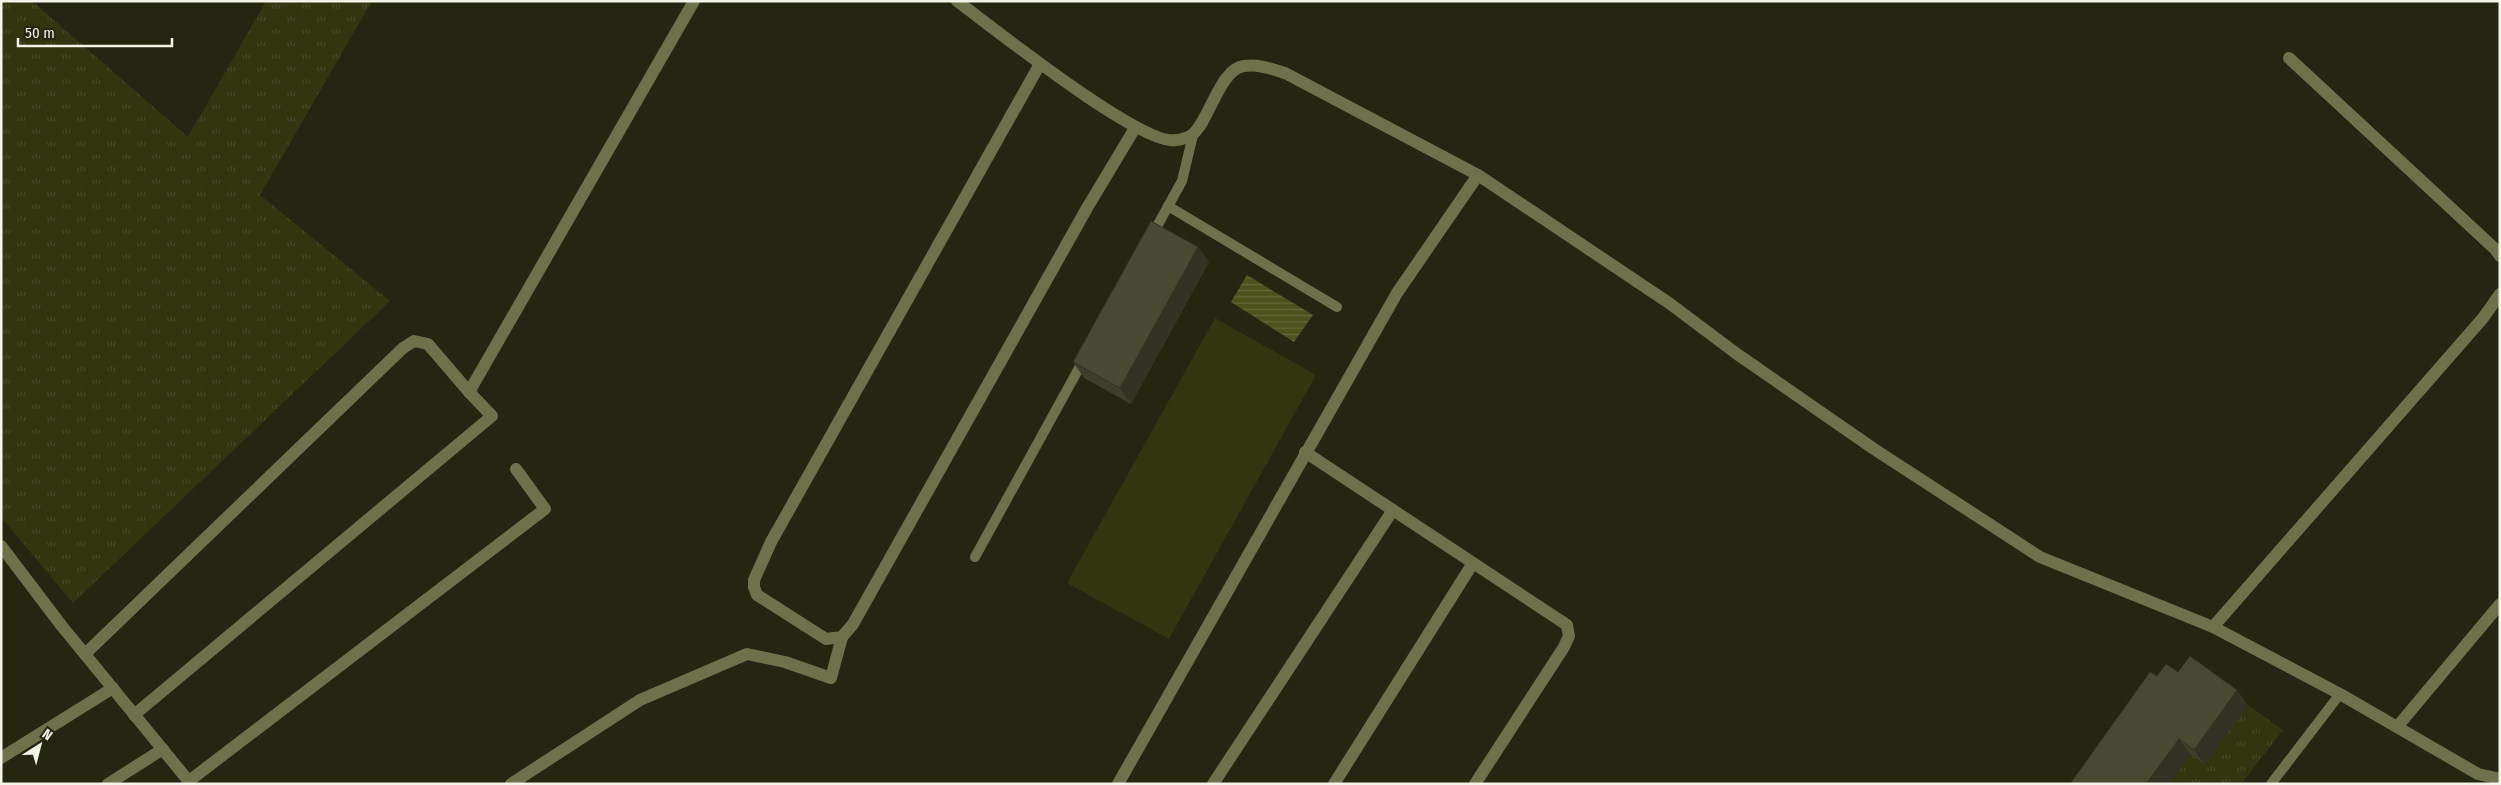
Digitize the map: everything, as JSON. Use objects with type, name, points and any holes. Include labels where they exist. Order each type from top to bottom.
[{"type":"street","points":[[469,392],[694,1]]},
{"type":"street","points":[[957,1],[1040,64],[1134,128],[1174,141],[1193,134],[1230,73],[1242,66],[1257,65],[1285,73],[1478,175],[1669,303],[1737,354],[1874,449],[2040,557],[2213,628],[2340,694],[2478,774],[2500,779]]},
{"type":"street","points":[[2289,58],[2495,249],[2500,256]]},
{"type":"street","points":[[842,637],[826,639],[810,630],[758,595],[754,587],[754,580],[779,528],[1040,64]]},
{"type":"street","points":[[511,784],[640,700],[747,654],[784,662],[831,678],[842,637],[853,624],[1134,128]]},
{"type":"street","points":[[1118,784],[1397,293],[1478,175]]},
{"type":"street","points":[[2213,628],[2483,318],[2500,294]]},
{"type":"street","points":[[85,654],[403,348],[414,341],[428,344],[492,416],[134,714]]},
{"type":"street","points":[[1305,452],[1567,625],[1569,636],[1564,646],[1475,784]]},
{"type":"street","points":[[1,546],[85,654],[190,782],[545,510],[516,469]]},
{"type":"street","points":[[1213,784],[1393,510]]},
{"type":"street","points":[[1334,784],[1473,563]]},
{"type":"street","points":[[2397,726],[2500,604]]},
{"type":"street","points":[[1,758],[113,688]]},
{"type":"street","points":[[108,784],[163,749]]},
{"type":"lane","points":[[1145,249],[1182,181],[1193,134]]},
{"type":"lane","points":[[1168,206],[1337,307]]},
{"type":"lane","points":[[975,557],[1088,352]]},
{"type":"lane","points":[[2271,784],[2340,694]]},
{"type":"green space","points":[[1,1],[32,1],[188,137],[266,1],[372,1],[260,195],[390,301],[73,603],[1,517]]},
{"type":"green space","points":[[1215,318],[1316,375],[1169,639],[1067,583]]},
{"type":"green space","points":[[2248,705],[2283,730],[2241,784],[2169,784],[2190,754],[2205,765]]},
{"type":"shaded area","points":[[1247,275],[1313,315],[1294,342],[1231,302]]},
{"type":"building","points":[[1151,221],[1198,247],[1120,388],[1073,362]]},
{"type":"building","points":[[2190,656],[2237,690],[2194,750],[2179,739],[2146,784],[2070,784],[2150,672],[2157,676],[2166,664],[2178,672]]}]
